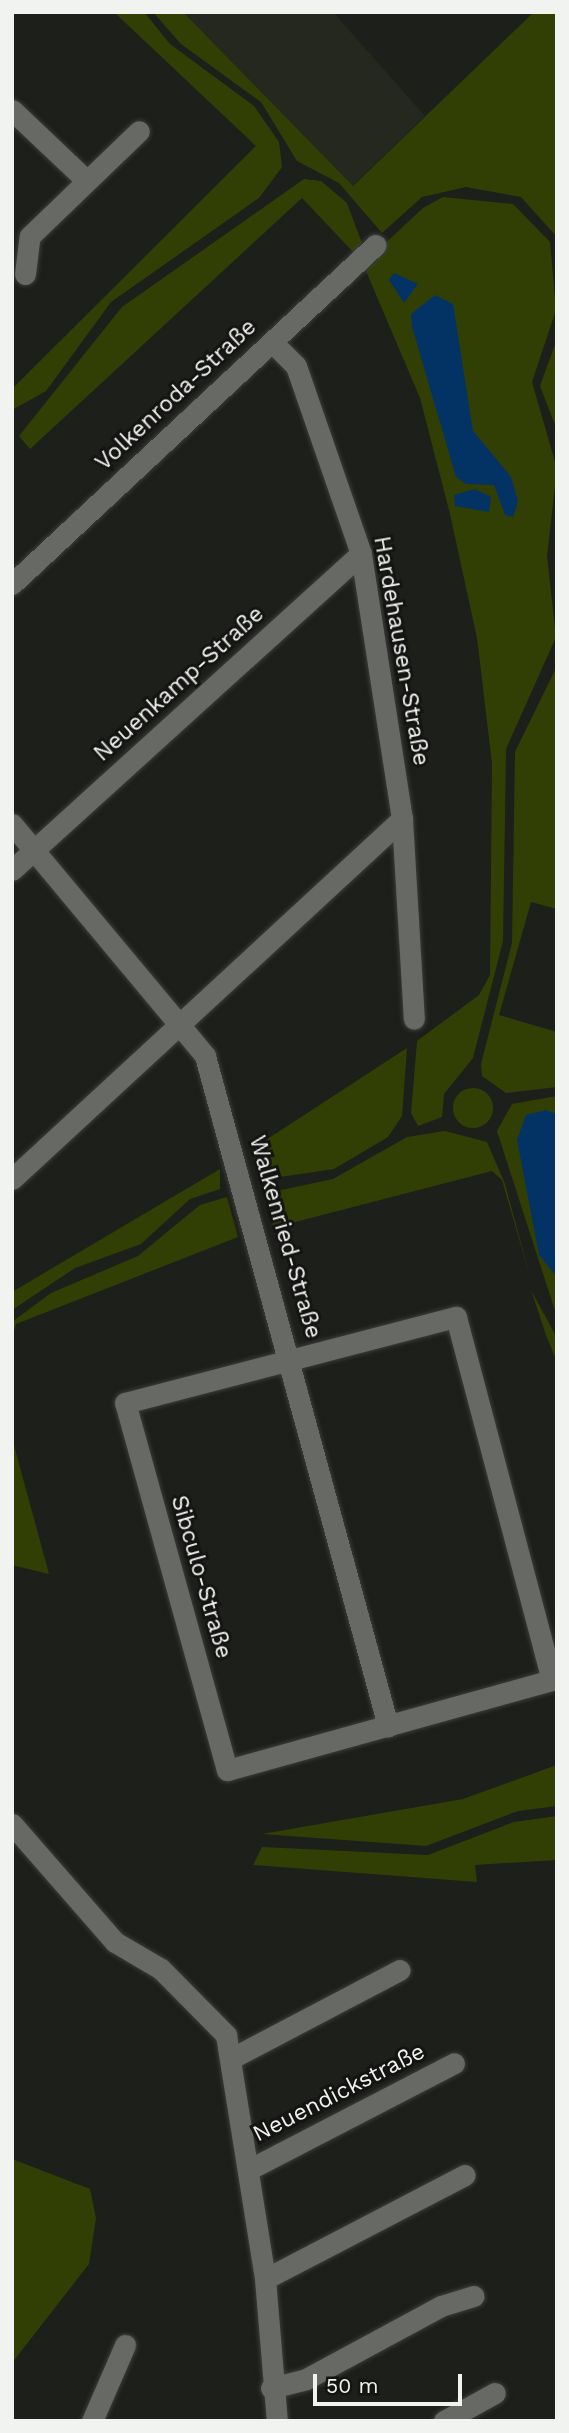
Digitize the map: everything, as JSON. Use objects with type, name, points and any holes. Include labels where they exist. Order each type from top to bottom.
[{"type":"street","points":[[12,110],[83,178]]},
{"type":"street","points":[[25,274],[30,236],[83,178],[139,131]]},
{"type":"street","name":"Volkenroda-Straße","points":[[12,584],[375,245]]},
{"type":"street","name":"Hardehausen-Straße","points":[[272,342],[296,366],[361,554],[402,820],[414,1019]]},
{"type":"street","name":"Neuenkamp-Straße","points":[[12,870],[361,554]]},
{"type":"street","points":[[12,1179],[402,820]]},
{"type":"street","name":"Walkenried-Straße","points":[[12,824],[31,852],[205,1056],[291,1356],[388,1726]]},
{"type":"street","points":[[291,1356],[456,1317],[508,1499],[552,1680],[388,1726]]},
{"type":"street","name":"Sibculo-Straße","points":[[291,1356],[125,1403],[227,1770],[388,1726]]},
{"type":"street","name":"Neuendickstraße","points":[[12,1825],[115,1942],[161,1969],[213,2021],[234,2057],[265,2279],[271,2388],[277,2421]]},
{"type":"street","points":[[234,2057],[400,1970]]},
{"type":"street","name":"Neuendickstraße","points":[[248,2170],[454,2063]]},
{"type":"street","points":[[265,2279],[466,2175]]},
{"type":"street","points":[[271,2388],[306,2379],[441,2306],[474,2296]]},
{"type":"street","points":[[92,2421],[125,2345]]},
{"type":"street","points":[[444,2421],[495,2393]]},
{"type":"shaded area","points":[[183,12],[333,12],[425,116],[352,186]]},
{"type":"green space","points":[[114,12],[144,12],[170,44],[254,106],[279,142],[282,167],[259,198],[111,302],[46,391],[12,410],[12,389],[256,146]]},
{"type":"green space","points":[[153,12],[183,12],[353,186],[534,12],[557,12],[557,237],[521,197],[466,187],[422,197],[382,233],[339,183],[297,161],[261,102],[181,44]]},
{"type":"green space","points":[[304,179],[321,181],[347,203],[363,246],[355,254],[302,198],[30,449],[19,436],[122,307]]},
{"type":"green space","points":[[443,197],[513,204],[550,242],[556,310],[532,382],[557,469],[547,556],[556,637],[506,749],[503,941],[473,1058],[444,1094],[442,1117],[418,1126],[411,1113],[417,1041],[479,995],[490,975],[492,763],[477,638],[450,514],[420,398],[363,264],[423,208]]},
{"type":"green space","points":[[557,339],[557,430],[540,386]]},
{"type":"green space","points":[[557,666],[557,909],[531,902],[499,1015],[557,1032],[557,1087],[506,1093],[482,1076],[481,1064],[512,943],[515,752]]},
{"type":"green space","points":[[407,1048],[402,1116],[388,1137],[334,1169],[260,1180],[252,1149]]},
{"type":"green space","points":[[473,1088],[487,1094],[493,1108],[487,1122],[473,1128],[459,1122],[453,1108],[459,1094]]},
{"type":"green space","points":[[557,1096],[557,1317],[497,1131],[512,1104]]},
{"type":"green space","points":[[445,1131],[487,1142],[505,1184],[531,1280],[502,1180],[492,1171],[272,1228],[267,1193],[333,1179],[407,1137]]},
{"type":"green space","points":[[220,1169],[220,1189],[190,1199],[141,1244],[75,1268],[12,1310],[12,1292]]},
{"type":"green space","points":[[227,1197],[238,1237],[16,1324],[12,1337],[12,1322],[51,1293],[138,1256],[200,1205]]},
{"type":"green space","points":[[531,1290],[557,1338],[557,1362],[546,1335]]},
{"type":"green space","points":[[12,1438],[49,1574],[12,1565]]},
{"type":"green space","points":[[557,1765],[557,1806],[518,1811],[426,1846],[262,1834],[463,1799]]},
{"type":"green space","points":[[557,1816],[557,1860],[475,1865],[477,1882],[253,1865],[262,1847],[428,1855],[514,1822]]},
{"type":"green space","points":[[12,2159],[90,2189],[96,2218],[89,2264],[12,2363]]},
{"type":"water","points":[[394,273],[418,284],[404,303],[389,280]]},
{"type":"water","points":[[435,295],[453,304],[473,431],[511,477],[518,501],[513,517],[505,515],[494,485],[466,484],[456,477],[412,327],[411,314]]},
{"type":"water","points":[[475,489],[491,497],[489,512],[455,506],[454,495]]},
{"type":"water","points":[[546,1110],[557,1114],[557,1277],[539,1255],[517,1140],[526,1115]]}]
